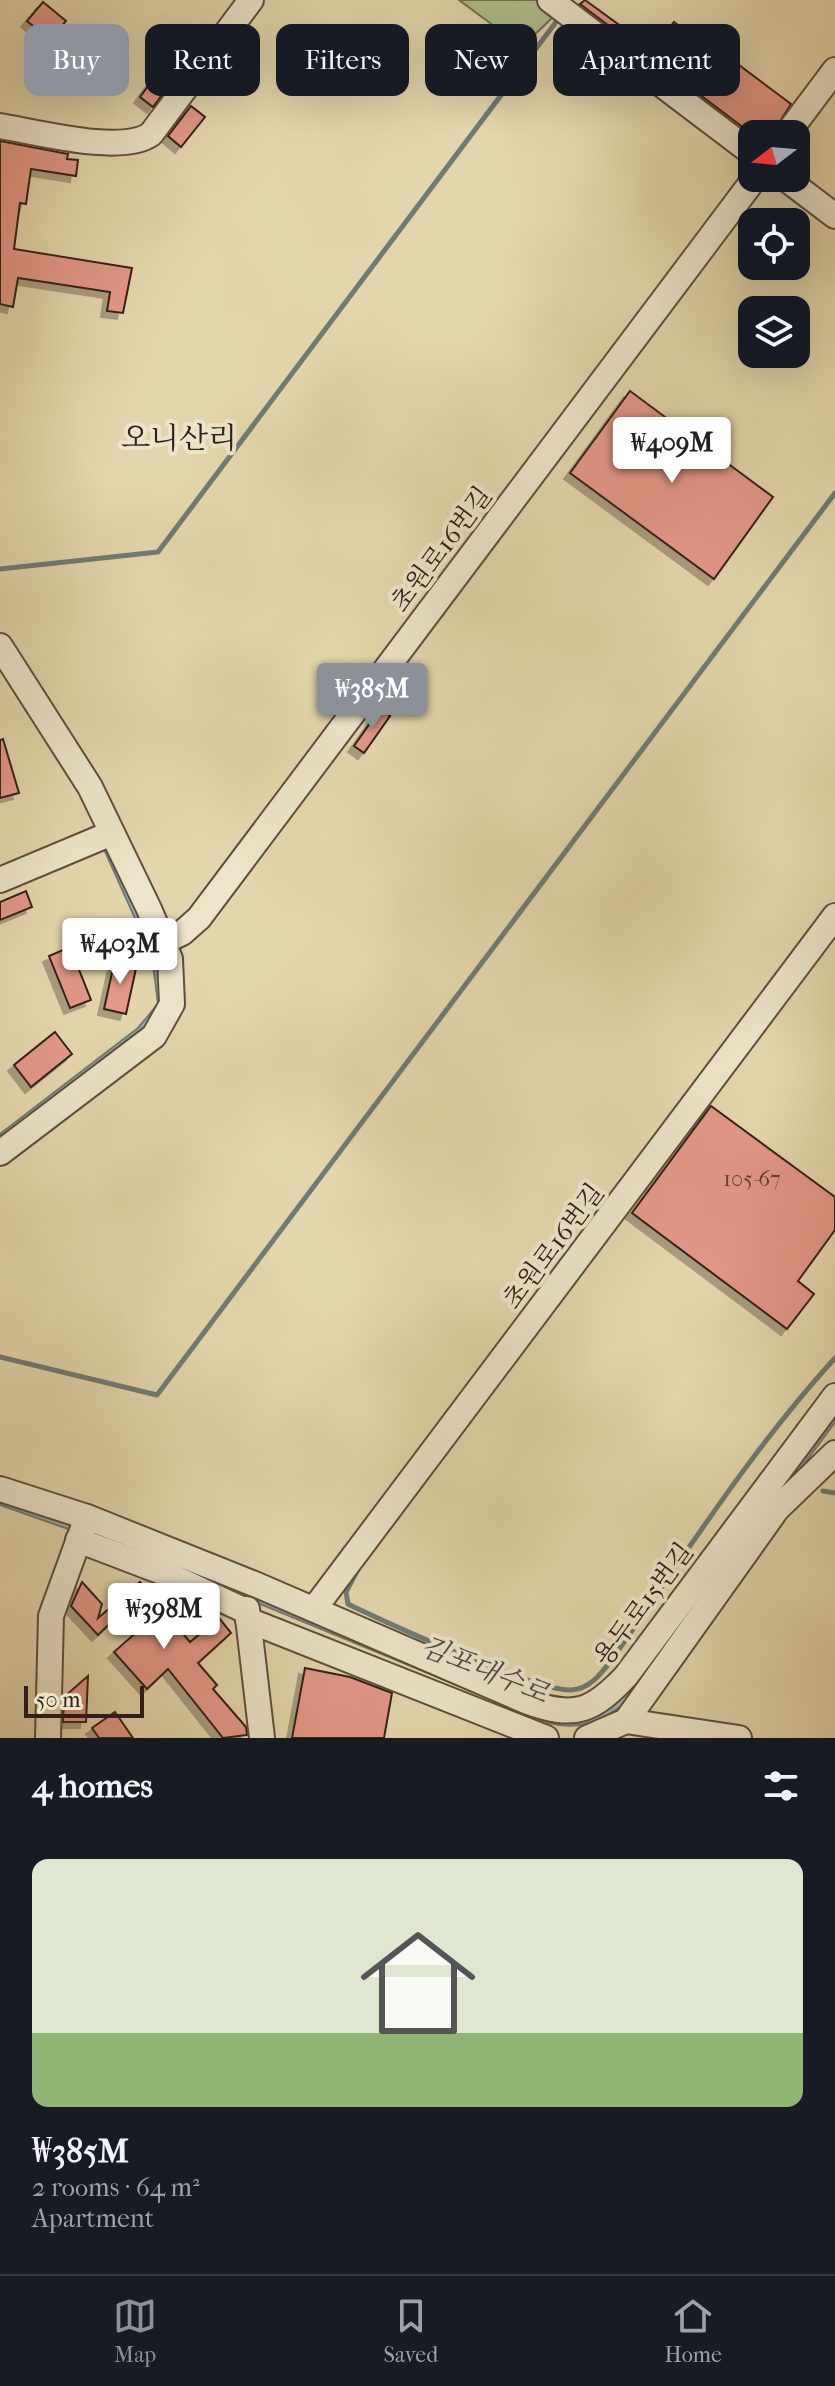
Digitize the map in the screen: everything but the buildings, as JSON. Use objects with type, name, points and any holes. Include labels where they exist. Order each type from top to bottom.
[{"type":"lane","points":[[0,126],[120,144],[142,140],[151,134],[251,0]]},
{"type":"lane","points":[[550,0],[738,142]]},
{"type":"lane","points":[[798,120],[835,70]]},
{"type":"lane","name":"초원로16번길","points":[[163,942],[182,933],[199,918],[744,192]]},
{"type":"lane","points":[[803,192],[835,216]]},
{"type":"lane","points":[[0,646],[54,726],[112,833],[170,959],[172,1004],[154,1036],[0,1153]]},
{"type":"lane","points":[[0,880],[112,833]]},
{"type":"lane","name":"초원로16번길","points":[[314,1609],[835,916]]},
{"type":"lane","name":"용두로15번길","points":[[257,1585],[552,1710],[587,1708],[610,1693],[626,1676],[835,1396]]},
{"type":"lane","points":[[587,1738],[626,1721],[777,1509],[835,1453]]},
{"type":"lane","points":[[0,1489],[247,1616],[546,1738]]},
{"type":"lane","points":[[83,1529],[257,1585],[247,1616],[262,1738]]},
{"type":"lane","points":[[48,1738],[51,1616],[83,1529]]},
{"type":"lane","points":[[626,1721],[739,1738]]},
{"type":"green space","points":[[459,0],[538,0],[553,12],[552,18],[537,32],[537,24],[491,24]]},
{"type":"water","points":[[110,844],[162,957],[161,1016],[0,1145],[0,1134],[138,1028],[158,1004],[152,956],[103,847]]},
{"type":"water","points":[[835,1403],[835,1422],[633,1696],[605,1717],[573,1726],[549,1723],[139,1554],[0,1505],[0,1494],[585,1714]]},
{"type":"waterway","points":[[0,569],[158,552],[559,18]]},
{"type":"waterway","points":[[0,1357],[157,1395],[835,493]]},
{"type":"waterway","name":"김포대수로","points":[[357,1571],[346,1592],[348,1604],[464,1656],[528,1680],[571,1690],[584,1687],[613,1658],[747,1466],[835,1358]]},
{"type":"waterway","points":[[823,1491],[835,1493]]},
{"type":"district","name":"오니산리","points":[[179,438]]}]
